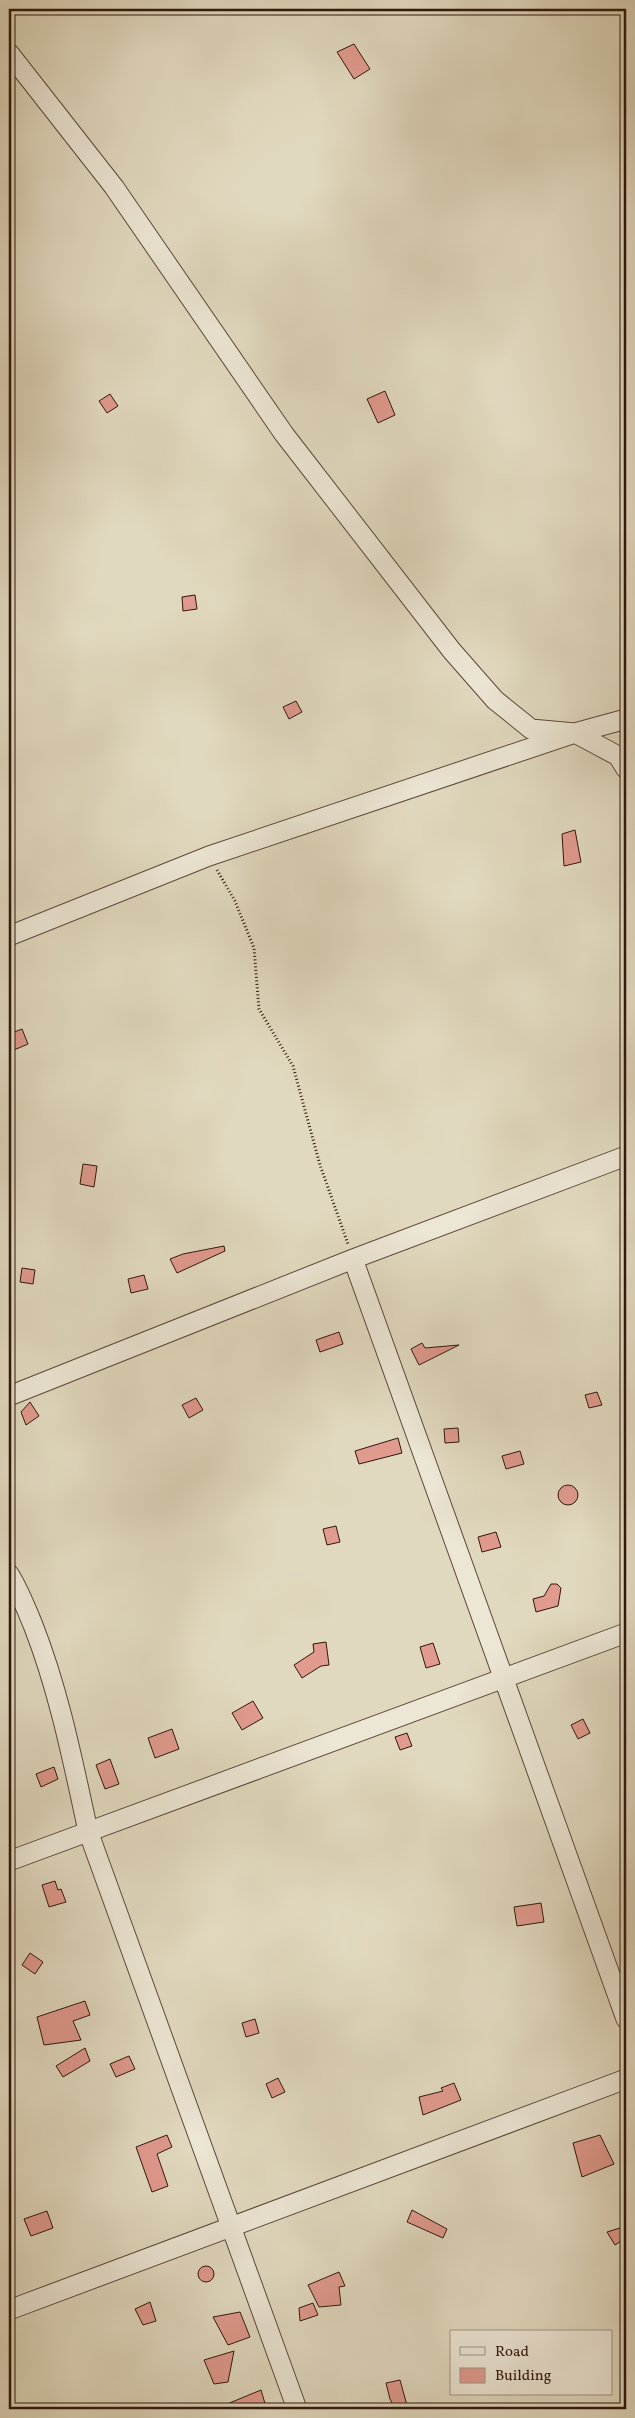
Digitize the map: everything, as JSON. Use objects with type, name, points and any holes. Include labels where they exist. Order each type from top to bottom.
[{"type":"street","points":[[9,53],[114,187],[284,434],[452,651],[495,700],[531,729],[575,733],[618,756],[626,769]]},
{"type":"street","points":[[9,936],[208,856],[575,733],[626,719]]},
{"type":"street","points":[[9,1396],[353,1259],[626,1156]]},
{"type":"street","points":[[353,1259],[626,2019]]},
{"type":"street","points":[[9,1574],[17,1587],[44,1652],[70,1748],[88,1831],[297,2409]]},
{"type":"street","points":[[9,1861],[626,1633]]},
{"type":"street","points":[[9,2310],[626,2079]]},
{"type":"path","points":[[208,856],[235,902],[254,948],[259,1009],[293,1066],[320,1165],[353,1259]]},
{"type":"building","points":[[354,44],[370,69],[354,79],[337,52]]},
{"type":"building","points":[[385,391],[395,415],[378,423],[367,399]]},
{"type":"building","points":[[110,394],[118,406],[107,413],[99,401]]},
{"type":"building","points":[[195,595],[197,609],[183,611],[182,597]]},
{"type":"building","points":[[296,701],[302,712],[289,719],[283,707]]},
{"type":"building","points":[[575,830],[581,862],[564,866],[562,834]]},
{"type":"building","points":[[22,1029],[28,1044],[14,1050],[9,1034]]},
{"type":"building","points":[[83,1164],[97,1166],[94,1187],[80,1184]]},
{"type":"building","points":[[224,1246],[225,1251],[177,1273],[170,1259],[183,1254]]},
{"type":"building","points":[[22,1268],[35,1270],[33,1284],[20,1282]]},
{"type":"building","points":[[144,1275],[148,1289],[131,1293],[128,1279]]},
{"type":"building","points":[[339,1332],[343,1344],[320,1352],[316,1340]]},
{"type":"building","points":[[422,1343],[425,1348],[459,1345],[419,1365],[411,1349]]},
{"type":"building","points":[[597,1392],[602,1405],[589,1408],[585,1395]]},
{"type":"building","points":[[196,1398],[203,1410],[189,1418],[182,1405]]},
{"type":"building","points":[[30,1402],[39,1416],[26,1425],[21,1412]]},
{"type":"building","points":[[458,1428],[459,1442],[445,1443],[444,1429]]},
{"type":"building","points":[[398,1438],[402,1453],[359,1464],[355,1451]]},
{"type":"building","points":[[520,1451],[524,1464],[506,1469],[502,1456]]},
{"type":"building","points":[[568,1485],[575,1488],[578,1495],[575,1502],[568,1505],[561,1502],[558,1495],[561,1488]]},
{"type":"building","points":[[336,1526],[340,1542],[327,1545],[323,1529]]},
{"type":"building","points":[[496,1532],[501,1547],[482,1552],[478,1537]]},
{"type":"building","points":[[551,1584],[557,1584],[561,1588],[558,1606],[536,1612],[533,1599],[544,1596]]},
{"type":"building","points":[[326,1642],[329,1665],[321,1666],[302,1678],[294,1665],[314,1652],[313,1644]]},
{"type":"building","points":[[433,1643],[440,1664],[426,1668],[420,1647]]},
{"type":"building","points":[[253,1701],[263,1718],[242,1730],[232,1713]]},
{"type":"building","points":[[583,1719],[590,1733],[578,1739],[571,1725]]},
{"type":"building","points":[[172,1729],[179,1749],[155,1758],[148,1738]]},
{"type":"building","points":[[407,1733],[412,1746],[400,1750],[395,1737]]},
{"type":"building","points":[[110,1759],[119,1784],[105,1789],[96,1765]]},
{"type":"building","points":[[54,1767],[58,1779],[41,1787],[36,1774]]},
{"type":"building","points":[[55,1881],[58,1890],[61,1889],[66,1902],[49,1907],[42,1885]]},
{"type":"building","points":[[541,1903],[544,1922],[517,1926],[514,1907]]},
{"type":"building","points":[[30,1953],[43,1962],[35,1974],[22,1965]]},
{"type":"building","points":[[85,2001],[90,2015],[73,2021],[81,2040],[44,2045],[37,2017]]},
{"type":"building","points":[[255,2019],[259,2033],[246,2037],[242,2023]]},
{"type":"building","points":[[85,2048],[90,2061],[63,2077],[56,2066]]},
{"type":"building","points":[[129,2056],[135,2069],[116,2077],[110,2064]]},
{"type":"building","points":[[278,2078],[285,2092],[272,2098],[266,2084]]},
{"type":"building","points":[[454,2083],[461,2100],[423,2115],[419,2097],[443,2091],[441,2088]]},
{"type":"building","points":[[167,2135],[172,2147],[157,2154],[168,2186],[152,2192],[136,2147]]},
{"type":"building","points":[[600,2135],[614,2164],[582,2177],[573,2143]]},
{"type":"building","points":[[412,2210],[447,2229],[443,2238],[407,2222]]},
{"type":"building","points":[[47,2211],[53,2228],[31,2236],[24,2219]]},
{"type":"building","points":[[623,2227],[626,2238],[615,2245],[607,2232]]},
{"type":"building","points":[[203,2266],[209,2266],[214,2271],[212,2280],[203,2282],[198,2277],[198,2271]]},
{"type":"building","points":[[339,2272],[345,2286],[339,2287],[341,2305],[319,2307],[308,2285]]},
{"type":"building","points":[[150,2302],[156,2321],[143,2325],[135,2309]]},
{"type":"building","points":[[313,2303],[318,2315],[300,2321],[299,2308]]},
{"type":"building","points":[[240,2312],[250,2337],[228,2345],[213,2317]]},
{"type":"building","points":[[234,2351],[228,2382],[214,2384],[204,2360]]},
{"type":"building","points":[[400,2380],[408,2409],[395,2409],[390,2399],[386,2383]]},
{"type":"building","points":[[261,2390],[266,2407],[259,2409],[215,2409]]}]
